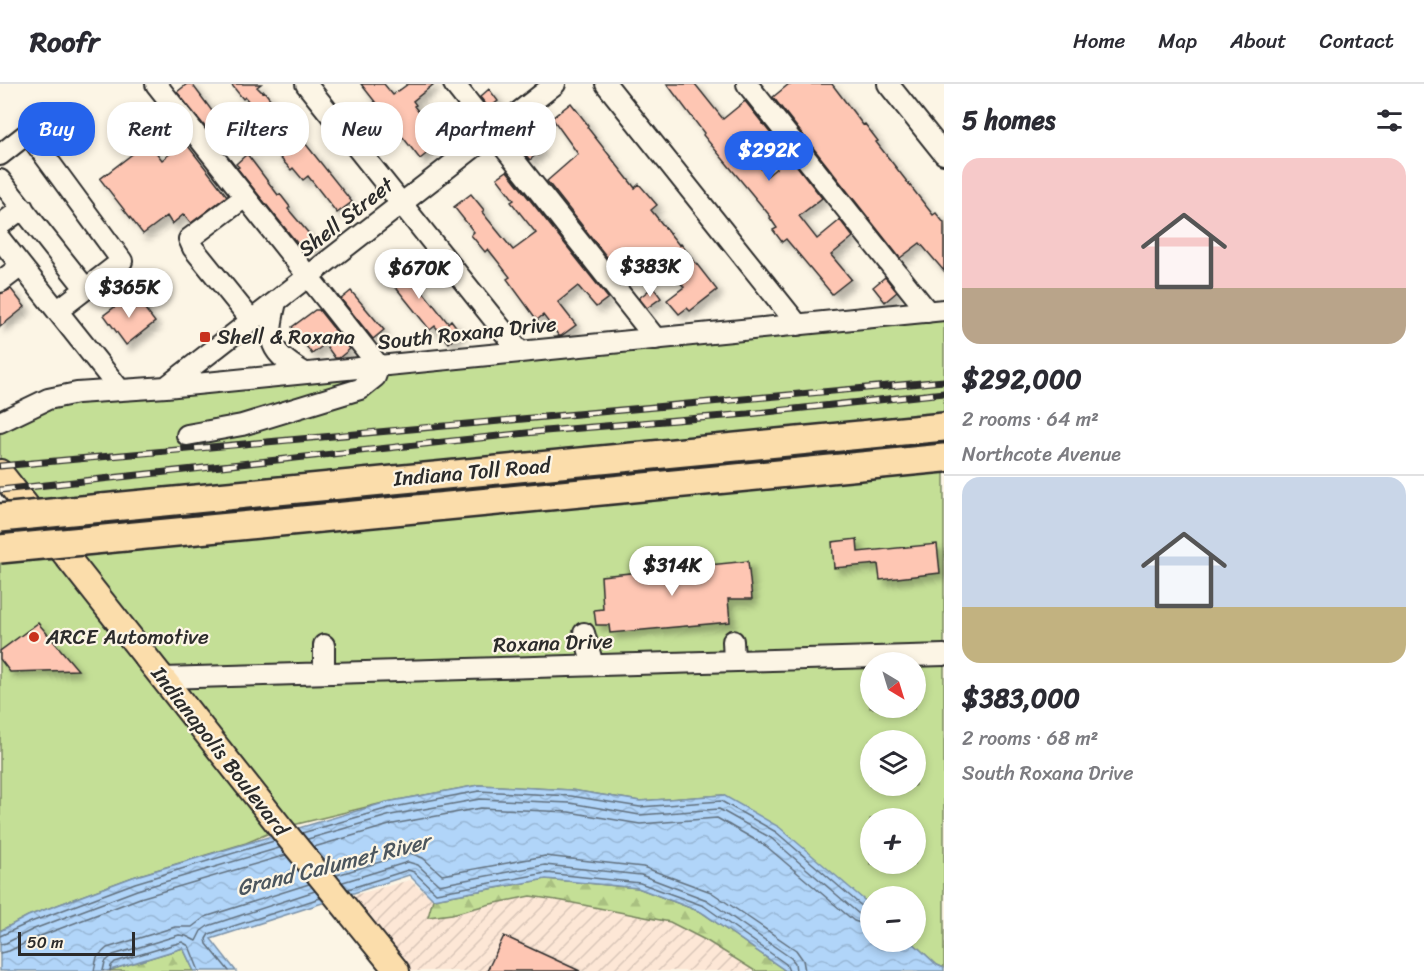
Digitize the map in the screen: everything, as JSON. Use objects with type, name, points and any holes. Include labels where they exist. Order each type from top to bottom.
[{"type":"highway","name":"Indiana Toll Road","points":[[0,518],[944,427]]},
{"type":"highway","name":"Indiana Toll Road","points":[[0,549],[944,458]]},
{"type":"main road","name":"Indianapolis Boulevard","points":[[0,472],[397,971]]},
{"type":"street","points":[[156,84],[378,366],[375,377],[360,388],[242,425],[187,435]]},
{"type":"street","points":[[306,84],[520,352]]},
{"type":"street","points":[[454,84],[468,102]]},
{"type":"street","name":"Shell Street","points":[[532,102],[555,84]]},
{"type":"street","points":[[606,84],[798,325]]},
{"type":"street","points":[[747,84],[936,311]]},
{"type":"street","points":[[888,84],[944,154]]},
{"type":"street","points":[[0,156],[28,133],[122,261],[57,311]]},
{"type":"street","name":"Shell Street","points":[[166,387],[463,156]]},
{"type":"street","points":[[511,156],[656,339]]},
{"type":"street","points":[[0,180],[86,289]]},
{"type":"street","points":[[245,197],[189,239],[193,248],[252,321]]},
{"type":"street","points":[[0,225],[22,208]]},
{"type":"street","points":[[0,239],[120,390]]},
{"type":"street","points":[[0,282],[21,266]]},
{"type":"street","points":[[276,302],[270,331],[273,345],[286,361],[305,373]]},
{"type":"street","name":"South Roxana Drive","points":[[0,422],[48,399],[76,393],[166,387],[936,311]]},
{"type":"street","points":[[584,633],[593,665]]},
{"type":"street","points":[[733,641],[734,661]]},
{"type":"street","points":[[324,645],[324,673]]},
{"type":"street","name":"Roxana Drive","points":[[163,678],[944,655]]},
{"type":"shaded area","points":[[410,880],[433,899],[638,888],[786,971],[404,971],[343,898]]},
{"type":"green space","points":[[944,310],[944,968],[937,965],[923,952],[926,952],[926,886],[860,886],[860,897],[827,870],[723,795],[640,801],[571,790],[479,785],[387,802],[281,828],[246,843],[133,877],[28,916],[0,931],[0,563],[67,559],[0,472],[0,422],[48,399]]},
{"type":"green space","points":[[546,879],[638,888],[701,912],[786,971],[755,971],[707,941],[670,922],[530,896],[452,914],[428,917],[433,899]]},
{"type":"green space","points":[[183,948],[194,971],[107,971]]},
{"type":"water","name":"Grand Calumet River","points":[[479,785],[571,790],[640,801],[723,795],[779,827],[860,896],[860,952],[923,952],[937,965],[944,968],[944,971],[786,971],[701,912],[638,888],[546,879],[433,899],[409,875],[211,939],[236,971],[194,971],[183,948],[107,971],[0,971],[0,931],[28,916],[133,877],[387,802]]},
{"type":"building","points":[[187,84],[192,84],[205,102],[205,127],[193,112],[193,102],[185,102],[177,92]]},
{"type":"building","points":[[231,84],[261,84],[257,87],[262,92],[264,91],[273,102],[249,102],[245,97],[243,99]]},
{"type":"building","points":[[361,84],[384,84],[393,95],[408,84],[434,84],[413,101],[415,104],[415,153],[403,137],[403,102],[375,102]]},
{"type":"building","points":[[667,84],[695,84],[723,119],[745,101],[775,139],[752,157],[767,176],[790,157],[822,198],[799,216],[817,239],[840,220],[853,237],[831,255],[851,279],[832,294],[786,239],[782,242],[773,230],[777,228],[771,217],[703,135],[704,133]]},
{"type":"building","points":[[789,84],[832,84],[933,215],[936,213],[944,223],[944,271],[920,243],[900,258],[773,97]]},
{"type":"building","points":[[489,89],[498,101],[484,102],[480,97]]},
{"type":"building","points":[[571,103],[635,188],[639,184],[657,205],[651,210],[717,290],[690,311],[687,308],[679,314],[667,300],[684,287],[656,252],[625,276],[612,260],[610,261],[547,181],[578,154],[556,124],[556,115]]},
{"type":"building","points":[[309,148],[352,202],[337,213],[308,176],[303,180],[293,168],[291,170],[279,156],[309,156]]},
{"type":"building","points":[[193,152],[227,196],[191,223],[184,214],[172,224],[167,216],[143,234],[100,179],[130,156],[159,156],[162,160],[167,156],[193,156]]},
{"type":"building","points":[[245,156],[249,156],[317,243],[305,253],[236,164]]},
{"type":"building","points":[[507,171],[608,298],[596,307],[578,286],[558,302],[576,325],[561,336],[543,315],[537,320],[507,279],[510,277],[488,249],[485,252],[471,235],[474,232],[454,207],[471,194],[484,210],[482,212],[513,250],[536,233],[511,202],[514,200],[497,178]]},
{"type":"building","points":[[395,257],[448,323],[451,320],[461,333],[449,343],[435,326],[430,330],[381,269]]},
{"type":"building","points":[[885,277],[897,292],[885,302],[873,287]]},
{"type":"building","points":[[653,287],[661,298],[647,308],[639,298]]},
{"type":"building","points":[[11,289],[25,307],[0,327],[0,294]]},
{"type":"building","points":[[351,291],[384,330],[373,339],[341,299]]},
{"type":"building","points":[[133,293],[155,322],[126,345],[104,315]]},
{"type":"building","points":[[315,310],[319,310],[350,349],[339,358],[335,358],[325,344],[312,354],[292,327]]},
{"type":"building","points":[[857,539],[858,552],[937,544],[940,573],[880,580],[878,564],[834,568],[832,542]]},
{"type":"building","points":[[748,561],[752,599],[728,599],[730,622],[610,633],[609,625],[596,625],[594,610],[603,609],[601,576]]},
{"type":"building","name":"ARCE Automotive","points":[[38,623],[78,670],[10,672],[0,659],[0,651]]},
{"type":"building","points":[[504,936],[580,971],[487,971]]},
{"type":"railway","points":[[0,466],[944,381]]},
{"type":"railway","points":[[0,490],[545,431],[748,414],[944,393]]},
{"type":"place","name":"Shell & Roxana","points":[[205,337]]},
{"type":"place","name":"ARCE Automotive","points":[[34,637]]}]
